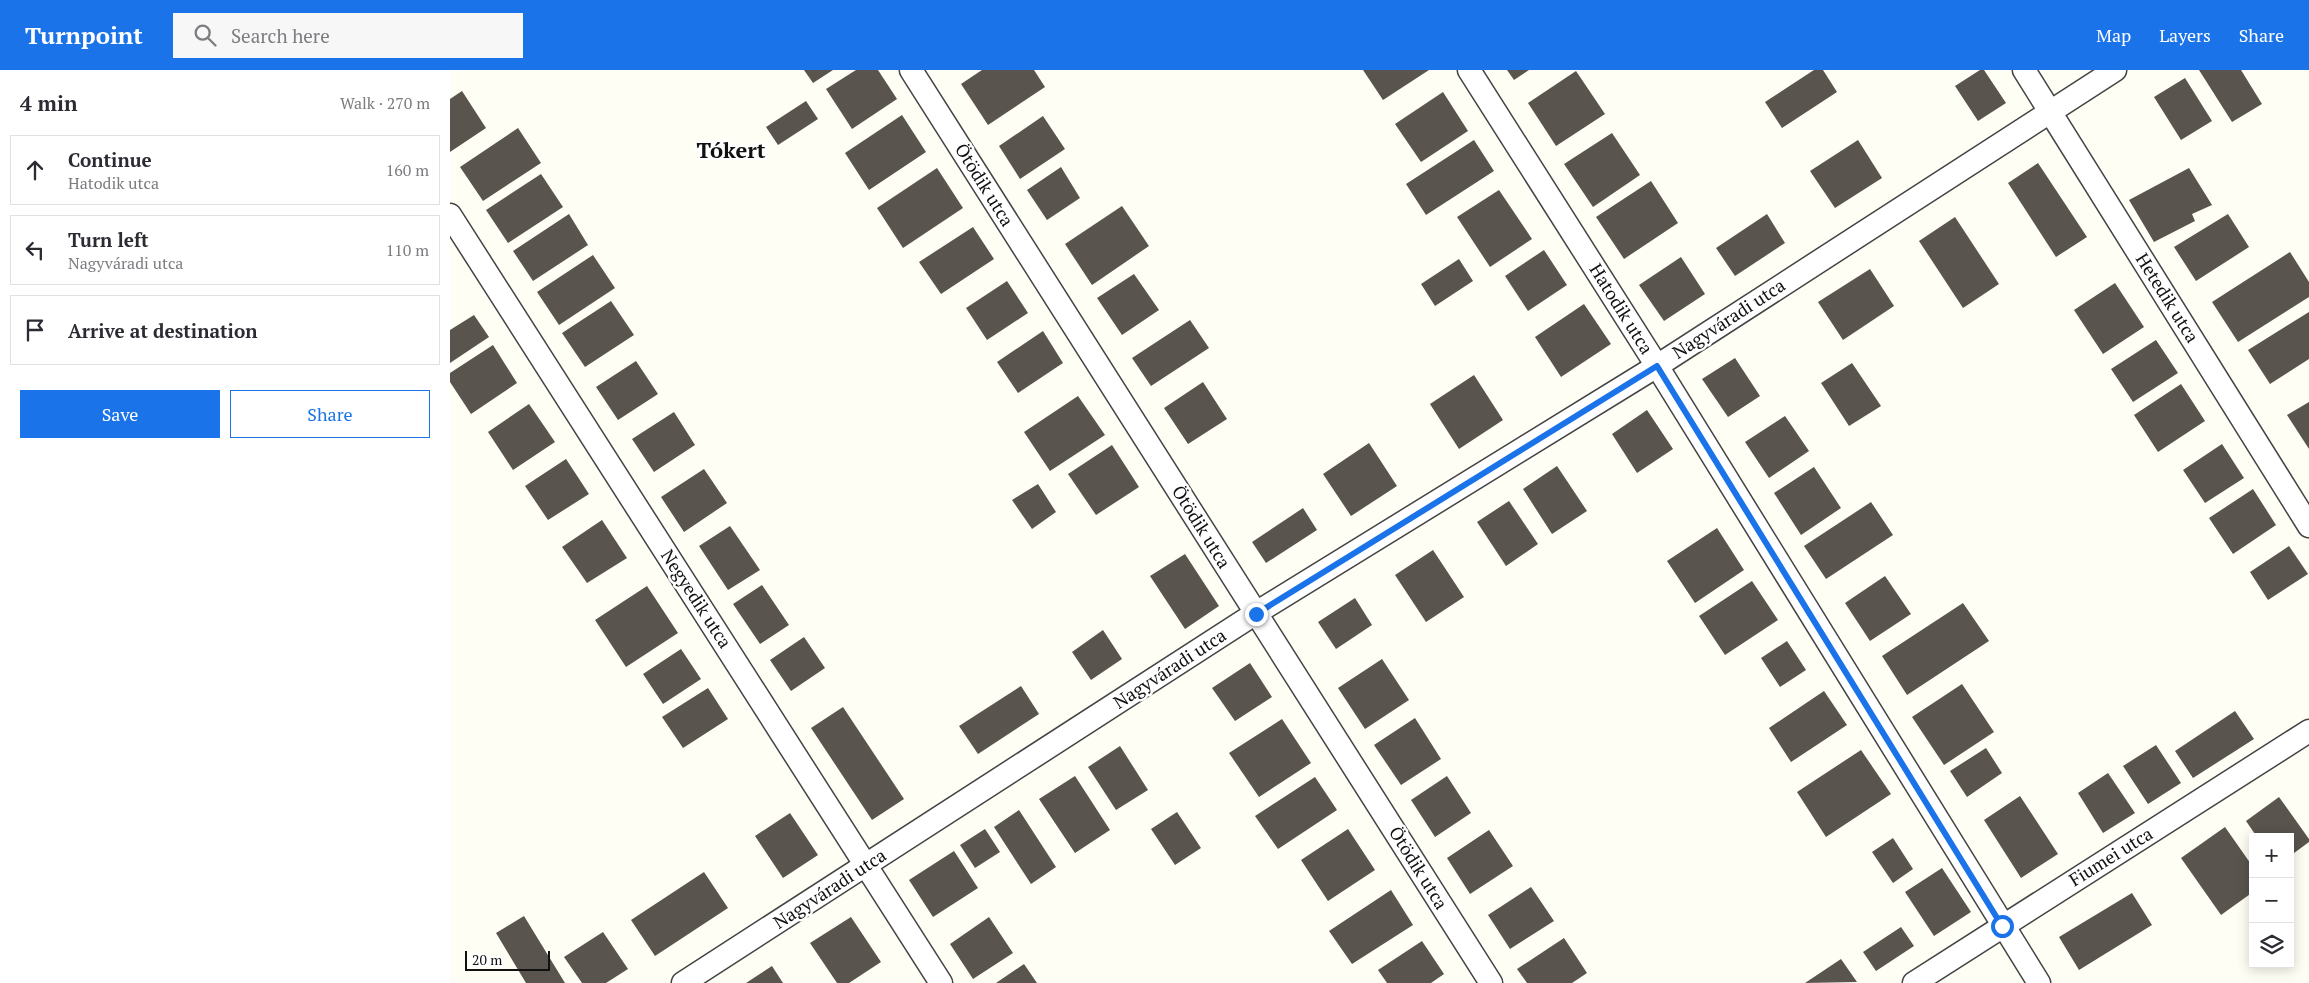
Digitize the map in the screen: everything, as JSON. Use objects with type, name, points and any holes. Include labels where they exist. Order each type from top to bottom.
[{"type":"street","name":"Ötödik utca","points":[[911,70],[1491,983]]},
{"type":"street","name":"Hatodik utca","points":[[1469,70],[1657,366],[2039,983]]},
{"type":"street","name":"Hetedik utca","points":[[2024,70],[2309,526]]},
{"type":"street","name":"Nagyváradi utca","points":[[683,983],[1256,614],[1657,366],[2115,70]]},
{"type":"street","name":"Negyedik utca","points":[[450,215],[941,983]]},
{"type":"street","name":"Fiumei utca","points":[[1914,983],[2309,731]]},
{"type":"building","points":[[804,70],[833,70],[813,83]]},
{"type":"building","points":[[856,70],[878,70],[897,99],[852,129],[826,89]]},
{"type":"building","points":[[982,70],[1034,70],[1045,87],[988,125],[961,84]]},
{"type":"building","points":[[1363,70],[1429,70],[1383,100]]},
{"type":"building","points":[[1507,70],[1529,70],[1514,80]]},
{"type":"building","points":[[1814,70],[1823,70],[1837,92],[1782,128],[1765,102]]},
{"type":"building","points":[[1980,70],[1984,70],[2006,103],[1978,121],[1955,86]]},
{"type":"building","points":[[2199,70],[2241,70],[2262,104],[2232,122]]},
{"type":"building","points":[[1576,71],[1605,114],[1556,146],[1528,103]]},
{"type":"building","points":[[2185,78],[2212,121],[2181,140],[2154,97]]},
{"type":"building","points":[[462,91],[486,128],[450,152],[450,99]]},
{"type":"building","points":[[1443,92],[1468,131],[1421,162],[1395,124]]},
{"type":"building","points":[[806,101],[818,119],[778,145],[766,127]]},
{"type":"building","points":[[902,115],[926,152],[869,190],[845,153]]},
{"type":"building","points":[[1043,116],[1065,149],[1020,179],[999,146]]},
{"type":"building","points":[[518,128],[541,163],[483,201],[460,167]]},
{"type":"building","points":[[1612,133],[1640,175],[1593,207],[1564,164]]},
{"type":"building","points":[[1474,140],[1494,171],[1426,215],[1406,184]]},
{"type":"building","points":[[1858,140],[1882,178],[1835,208],[1810,171]]},
{"type":"building","points":[[2038,163],[2087,237],[2056,257],[2008,183]]},
{"type":"building","points":[[1061,167],[1080,198],[1047,220],[1027,190]]},
{"type":"building","points":[[937,168],[963,208],[903,248],[877,208]]},
{"type":"building","points":[[2189,168],[2212,205],[2192,214],[2195,221],[2154,242],[2129,200]]},
{"type":"building","points":[[541,174],[563,207],[508,243],[486,210]]},
{"type":"building","points":[[1651,181],[1678,223],[1624,259],[1596,217]]},
{"type":"building","points":[[1499,190],[1532,239],[1490,267],[1457,217]]},
{"type":"building","points":[[1122,206],[1149,246],[1092,285],[1065,244]]},
{"type":"building","points":[[569,214],[588,245],[533,281],[513,251]]},
{"type":"building","points":[[1767,214],[1785,243],[1735,276],[1716,248]]},
{"type":"building","points":[[2228,214],[2249,247],[2196,281],[2174,247]]},
{"type":"building","points":[[1955,217],[1999,284],[1963,308],[1919,241]]},
{"type":"building","points":[[973,227],[994,259],[941,294],[919,262]]},
{"type":"building","points":[[1544,250],[1567,285],[1528,311],[1505,276]]},
{"type":"building","points":[[2290,252],[2309,282],[2309,297],[2238,342],[2212,302]]},
{"type":"building","points":[[593,255],[615,288],[559,325],[537,292]]},
{"type":"building","points":[[1681,257],[1705,294],[1664,321],[1639,285]]},
{"type":"building","points":[[1459,259],[1473,281],[1435,306],[1421,284]]},
{"type":"building","points":[[1870,269],[1894,306],[1843,340],[1818,302]]},
{"type":"building","points":[[1134,274],[1159,310],[1122,335],[1097,298]]},
{"type":"building","points":[[1007,281],[1028,313],[987,340],[966,308]]},
{"type":"building","points":[[2115,283],[2144,327],[2103,354],[2074,310]]},
{"type":"building","points":[[611,301],[634,335],[585,367],[562,333]]},
{"type":"building","points":[[1584,304],[1611,344],[1561,377],[1535,337]]},
{"type":"building","points":[[2309,312],[2309,359],[2270,384],[2248,350]]},
{"type":"building","points":[[474,315],[489,337],[450,363],[450,330]]},
{"type":"building","points":[[1190,320],[1209,348],[1151,386],[1132,358]]},
{"type":"building","points":[[1043,331],[1063,363],[1018,393],[997,362]]},
{"type":"building","points":[[2156,340],[2178,373],[2133,402],[2111,369]]},
{"type":"building","points":[[493,345],[517,383],[471,414],[450,382],[450,373]]},
{"type":"building","points":[[1735,358],[1760,396],[1728,417],[1702,379]]},
{"type":"building","points":[[636,361],[658,394],[618,420],[596,387]]},
{"type":"building","points":[[1852,363],[1881,406],[1849,426],[1821,383]]},
{"type":"building","points":[[1474,375],[1503,420],[1459,449],[1430,404]]},
{"type":"building","points":[[1203,382],[1227,419],[1188,444],[1164,408]]},
{"type":"building","points":[[2181,384],[2205,421],[2158,452],[2134,415]]},
{"type":"building","points":[[1078,396],[1105,435],[1050,471],[1024,432]]},
{"type":"building","points":[[2309,402],[2309,449],[2287,415]]},
{"type":"building","points":[[529,404],[555,442],[513,470],[488,432]]},
{"type":"building","points":[[1647,410],[1673,449],[1637,473],[1612,434]]},
{"type":"building","points":[[674,412],[695,445],[654,472],[632,439]]},
{"type":"building","points":[[1785,416],[1809,451],[1769,478],[1745,442]]},
{"type":"building","points":[[1369,443],[1397,486],[1351,516],[1323,474]]},
{"type":"building","points":[[2222,444],[2244,478],[2205,503],[2183,470]]},
{"type":"building","points":[[1112,445],[1139,487],[1096,515],[1068,474]]},
{"type":"building","points":[[566,459],[589,494],[548,520],[525,486]]},
{"type":"building","points":[[1557,466],[1587,511],[1552,534],[1523,489]]},
{"type":"building","points":[[1814,467],[1841,508],[1801,535],[1774,493]]},
{"type":"building","points":[[704,469],[727,503],[684,532],[661,497]]},
{"type":"building","points":[[1038,484],[1056,512],[1032,529],[1012,500]]},
{"type":"building","points":[[2253,489],[2276,525],[2233,554],[2209,518]]},
{"type":"building","points":[[1509,501],[1538,544],[1506,566],[1477,522]]},
{"type":"building","points":[[1871,502],[1893,535],[1826,579],[1804,546]]},
{"type":"building","points":[[1303,508],[1317,530],[1266,563],[1252,542]]},
{"type":"building","points":[[602,520],[627,558],[587,583],[562,547]]},
{"type":"building","points":[[730,526],[760,570],[728,590],[699,546]]},
{"type":"building","points":[[1717,528],[1744,570],[1695,603],[1667,561]]},
{"type":"building","points":[[2289,546],[2308,574],[2268,600],[2250,572]]},
{"type":"building","points":[[1433,550],[1464,597],[1426,622],[1395,575]]},
{"type":"building","points":[[1185,554],[1219,606],[1185,629],[1150,576]]},
{"type":"building","points":[[1885,576],[1911,614],[1870,641],[1845,603]]},
{"type":"building","points":[[1752,581],[1778,620],[1725,655],[1699,616]]},
{"type":"building","points":[[762,585],[789,625],[760,644],[733,604]]},
{"type":"building","points":[[647,586],[678,633],[626,667],[595,620]]},
{"type":"building","points":[[1355,598],[1372,625],[1336,649],[1318,622]]},
{"type":"building","points":[[1963,603],[1989,641],[1907,695],[1882,656]]},
{"type":"building","points":[[1103,630],[1122,659],[1091,680],[1072,652]]},
{"type":"building","points":[[804,637],[825,668],[791,691],[770,660]]},
{"type":"building","points":[[1787,641],[1806,670],[1780,687],[1761,658]]},
{"type":"building","points":[[681,649],[701,679],[663,704],[643,674]]},
{"type":"building","points":[[1382,659],[1409,700],[1365,729],[1338,688]]},
{"type":"building","points":[[1250,663],[1272,697],[1235,721],[1212,688]]},
{"type":"building","points":[[1962,684],[1994,732],[1944,765],[1912,717]]},
{"type":"building","points":[[1021,686],[1039,714],[978,754],[959,726]]},
{"type":"building","points":[[708,688],[728,719],[683,748],[662,717]]},
{"type":"building","points":[[1824,691],[1847,725],[1791,762],[1769,728]]},
{"type":"building","points":[[843,707],[904,799],[872,820],[811,728]]},
{"type":"building","points":[[2235,711],[2254,739],[2193,778],[2175,751]]},
{"type":"building","points":[[1415,718],[1441,759],[1401,785],[1374,745]]},
{"type":"building","points":[[1282,719],[1311,763],[1259,797],[1229,753]]},
{"type":"building","points":[[2156,745],[2181,783],[2148,804],[2123,766]]},
{"type":"building","points":[[1120,746],[1148,790],[1116,810],[1088,767]]},
{"type":"building","points":[[1986,748],[2002,773],[1967,797],[1950,771]]},
{"type":"building","points":[[1861,750],[1891,794],[1826,837],[1797,792]]},
{"type":"building","points":[[2108,773],[2135,813],[2103,833],[2078,793]]},
{"type":"building","points":[[1075,776],[1110,830],[1075,853],[1039,799]]},
{"type":"building","points":[[1447,776],[1471,813],[1435,837],[1411,800]]},
{"type":"building","points":[[1315,777],[1337,810],[1278,849],[1255,816]]},
{"type":"building","points":[[2020,796],[2058,854],[2021,878],[1984,820]]},
{"type":"building","points":[[2279,797],[2309,839],[2309,842],[2294,853],[2294,833],[2254,833],[2246,821]]},
{"type":"building","points":[[1019,810],[1056,867],[1031,884],[994,827]]},
{"type":"building","points":[[1177,812],[1201,848],[1175,865],[1151,829]]},
{"type":"building","points":[[790,813],[818,855],[783,878],[755,836]]},
{"type":"building","points":[[2225,827],[2249,861],[2249,895],[2221,915],[2181,858]]},
{"type":"building","points":[[985,829],[1000,852],[975,868],[960,845]]},
{"type":"building","points":[[1348,829],[1375,870],[1328,901],[1301,860]]},
{"type":"building","points":[[1489,830],[1513,866],[1470,894],[1447,858]]},
{"type":"building","points":[[1893,838],[1913,869],[1893,883],[1872,852]]},
{"type":"building","points":[[954,851],[978,888],[933,917],[909,880]]},
{"type":"building","points":[[1942,868],[1971,912],[1934,936],[1905,892]]},
{"type":"building","points":[[704,872],[728,908],[655,956],[631,920]]},
{"type":"building","points":[[1531,887],[1554,921],[1510,949],[1488,915]]},
{"type":"building","points":[[1391,890],[1413,925],[1352,964],[1329,931]]},
{"type":"building","points":[[2132,893],[2152,925],[2079,970],[2059,937]]},
{"type":"building","points":[[524,916],[565,983],[526,983],[496,933]]},
{"type":"building","points":[[851,917],[881,962],[849,983],[837,983],[810,943]]},
{"type":"building","points":[[989,917],[1013,953],[973,979],[950,944]]},
{"type":"building","points":[[1901,927],[1914,946],[1876,971],[1863,952]]},
{"type":"building","points":[[603,932],[628,969],[606,983],[582,983],[564,957]]},
{"type":"building","points":[[1564,938],[1587,973],[1572,983],[1527,983],[1517,969]]},
{"type":"building","points":[[1422,941],[1444,974],[1431,983],[1387,983],[1378,970]]},
{"type":"building","points":[[1841,959],[1857,982],[1805,983]]},
{"type":"building","points":[[1024,964],[1037,983],[996,983]]},
{"type":"building","points":[[772,966],[783,983],[746,983]]},
{"type":"district","name":"Tókert","points":[[731,150]]},
{"type":"route","points":[[1256,614],[1657,366],[2002,926]]}]
